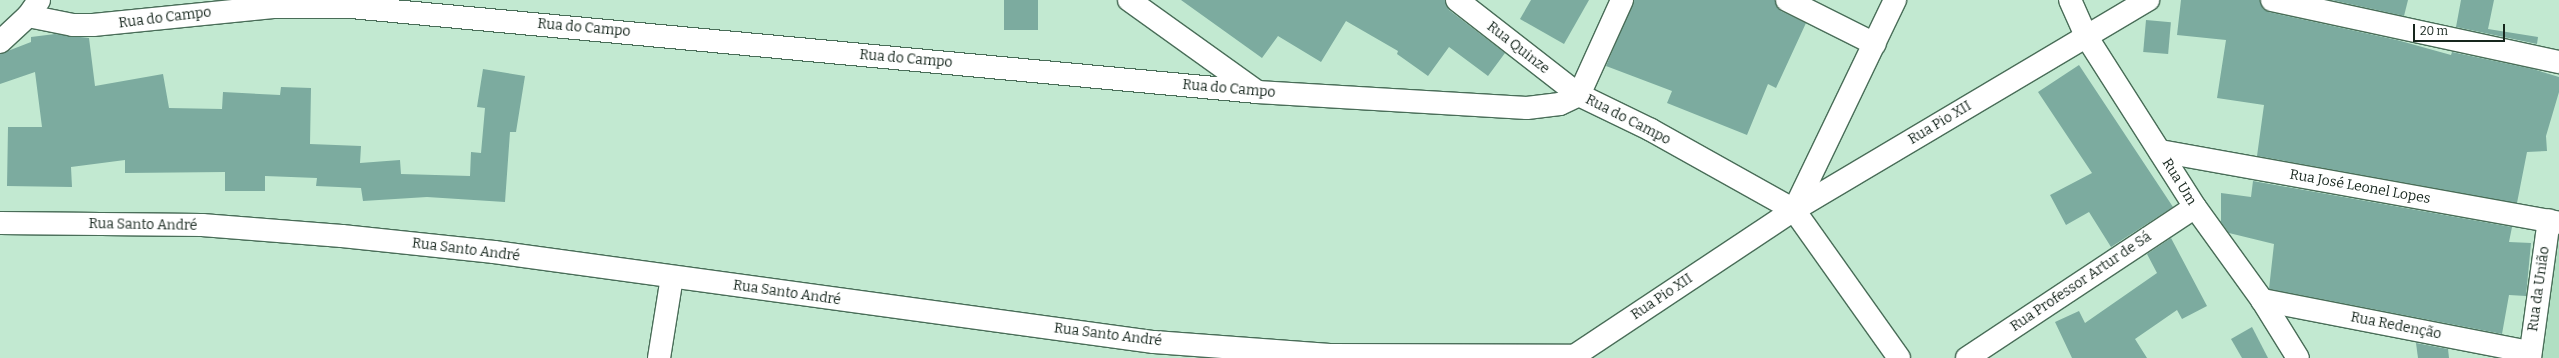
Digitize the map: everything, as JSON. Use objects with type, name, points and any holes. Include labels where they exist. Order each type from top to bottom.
[{"type":"street","points":[[1129,0],[1257,92]]},
{"type":"street","name":"Rua Quinze","points":[[1457,0],[1579,95]]},
{"type":"street","points":[[1579,95],[1622,0]]},
{"type":"street","points":[[1787,0],[1875,44]]},
{"type":"street","points":[[1895,0],[1794,210],[1899,358]]},
{"type":"street","name":"Rua Um","points":[[2070,0],[2086,36],[2195,207],[2262,300],[2298,358]]},
{"type":"street","name":"Rua Pio XII","points":[[1572,357],[1794,210],[2148,0]]},
{"type":"street","points":[[2272,0],[2559,62]]},
{"type":"street","name":"Rua do Campo","points":[[0,42],[33,8],[73,25],[93,25],[273,7],[351,7],[1257,92],[1527,108],[1549,106],[1579,95],[1650,130],[1794,210]]},
{"type":"street","name":"Rua José Leonel Lopes","points":[[2160,151],[2554,222]]},
{"type":"street","name":"Rua Professor Artur de Sá","points":[[1967,358],[2195,207]]},
{"type":"street","name":"Rua da União","points":[[2530,355],[2554,222]]},
{"type":"street","name":"Rua Santo André","points":[[0,224],[202,225],[494,252],[1154,342],[1330,355],[1572,357]]},
{"type":"street","points":[[660,358],[672,277]]},
{"type":"street","name":"Rua Redenção","points":[[2262,300],[2530,355]]},
{"type":"shaded area","points":[[2552,239],[2559,241],[2559,358],[2540,358]]},
{"type":"building","points":[[1004,0],[1038,0],[1038,30],[1004,30]]},
{"type":"building","points":[[1181,0],[1445,0],[1449,10],[1505,53],[1488,76],[1449,47],[1428,76],[1397,54],[1398,51],[1346,21],[1321,62],[1278,36],[1262,58]]},
{"type":"building","points":[[1531,0],[1589,0],[1564,44],[1520,19]]},
{"type":"building","points":[[1634,0],[1775,0],[1781,11],[1806,23],[1776,88],[1768,84],[1747,135],[1667,103],[1672,91],[1606,66]]},
{"type":"building","points":[[2181,0],[2260,0],[2263,9],[2269,12],[2397,40],[2451,55],[2452,52],[2533,69],[2559,77],[2559,92],[2546,136],[2547,151],[2527,152],[2517,203],[2257,156],[2264,105],[2217,98],[2226,40],[2177,35]]},
{"type":"building","points":[[2331,0],[2408,0],[2404,16]]},
{"type":"building","points":[[2461,0],[2494,0],[2488,29],[2538,37],[2537,44],[2456,27]]},
{"type":"building","points":[[2146,20],[2171,22],[2168,54],[2143,52]]},
{"type":"building","points":[[55,34],[89,38],[95,86],[163,74],[169,108],[222,109],[223,92],[280,95],[281,87],[311,88],[310,144],[361,146],[360,163],[400,160],[401,174],[470,176],[471,152],[481,153],[485,108],[477,107],[483,69],[525,76],[516,132],[510,132],[505,202],[427,197],[363,201],[361,188],[316,186],[317,178],[265,176],[265,191],[225,191],[225,172],[125,173],[125,160],[71,167],[72,187],[7,186],[8,127],[42,127],[35,72],[0,84],[0,54],[31,42],[31,37]]},
{"type":"building","points":[[2079,65],[2173,207],[2111,247],[2089,212],[2066,225],[2050,195],[2092,173],[2038,92]]},
{"type":"building","points":[[2253,181],[2512,227],[2509,242],[2531,243],[2526,296],[2509,295],[2502,334],[2269,289],[2274,244],[2229,233],[2221,222],[2221,193],[2251,197]]},
{"type":"building","points":[[2171,238],[2207,306],[2182,319],[2177,310],[2135,339],[2147,358],[2072,358],[2055,322],[2079,311],[2085,323],[2157,273],[2147,254]]},
{"type":"building","points":[[2252,327],[2268,358],[2242,358],[2231,339]]},
{"type":"building","points":[[2416,343],[2448,349],[2449,358],[2418,358]]}]
